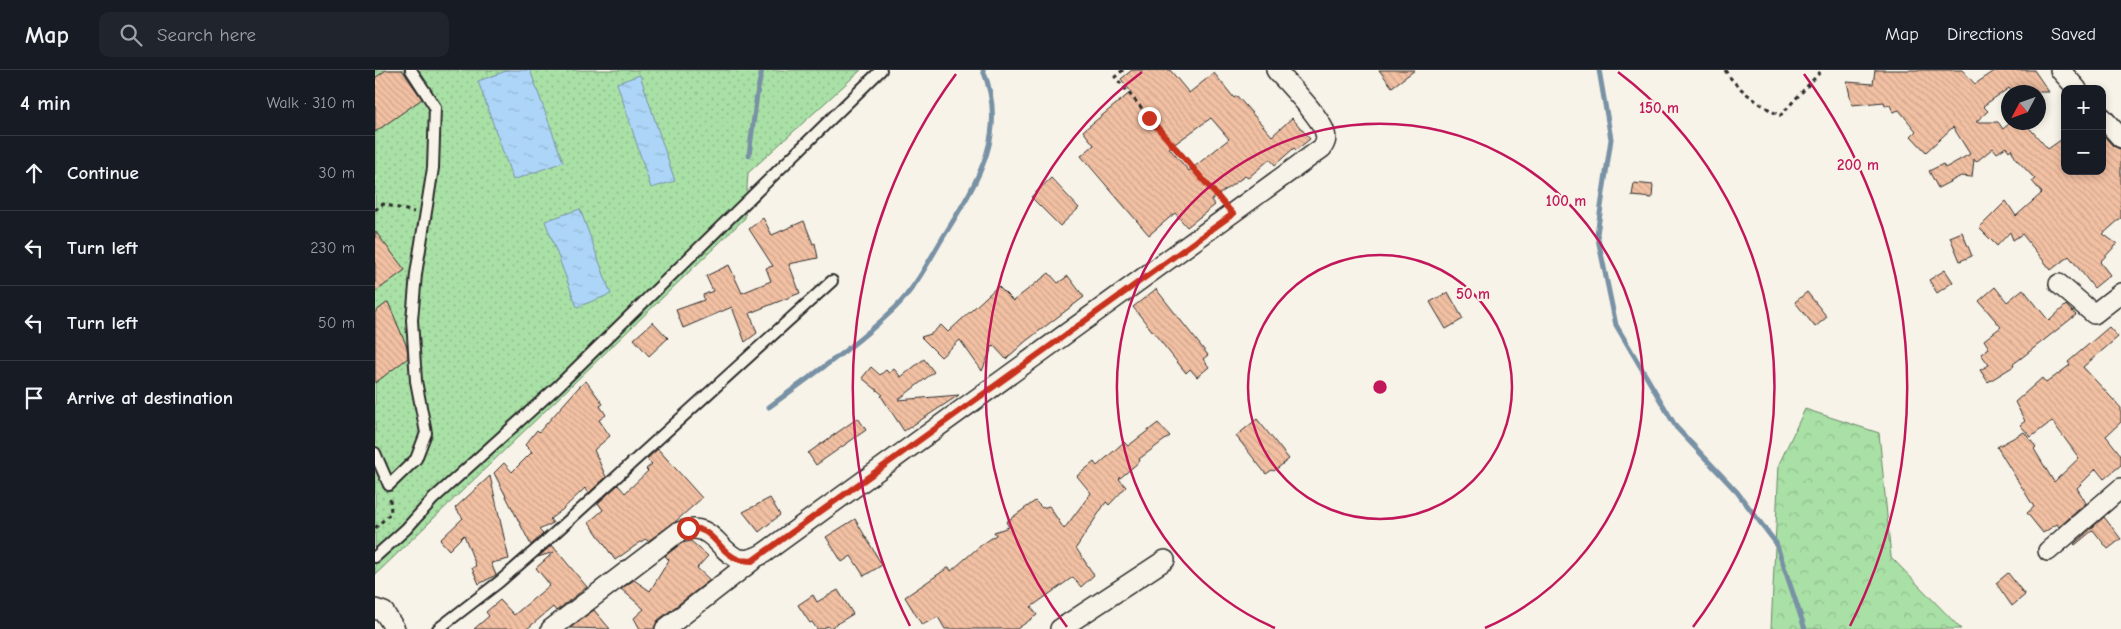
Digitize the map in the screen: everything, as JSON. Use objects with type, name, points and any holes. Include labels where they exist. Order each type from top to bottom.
[{"type":"street","points":[[665,629],[752,561],[1322,148],[1326,141],[1325,132],[1319,121],[1276,70]]},
{"type":"street","points":[[2060,70],[2073,85]]},
{"type":"street","points":[[2106,121],[2121,138]]},
{"type":"street","points":[[2059,284],[2094,314],[2121,293]]},
{"type":"street","points":[[2048,551],[2121,488]]},
{"type":"street","points":[[551,629],[677,533],[688,528],[704,530],[740,560],[752,561]]},
{"type":"street","points":[[1060,629],[1165,560]]},
{"type":"street","points":[[375,609],[384,612],[395,629]]},
{"type":"lane","points":[[375,453],[389,485],[416,459],[426,433],[416,381],[412,320],[425,214],[433,168],[435,107],[411,70]]},
{"type":"lane","points":[[375,557],[406,529],[433,499],[557,387],[881,70]]},
{"type":"lane","points":[[438,629],[499,582],[547,541],[832,281]]},
{"type":"path","points":[[1123,70],[1115,77],[1233,214]]},
{"type":"path","points":[[1725,70],[1731,81],[1763,106],[1780,116],[1822,70]]},
{"type":"path","points":[[375,210],[383,204],[425,214]]},
{"type":"path","points":[[375,528],[391,513],[389,485]]},
{"type":"green space","points":[[375,70],[861,70],[748,173],[745,218],[375,575]]},
{"type":"green space","points":[[1805,409],[1879,433],[1891,557],[1961,629],[1771,629],[1779,464]]},
{"type":"water","points":[[509,70],[530,70],[563,162],[513,180],[478,81]]},
{"type":"water","points":[[640,75],[675,181],[651,188],[617,83]]},
{"type":"water","points":[[580,209],[611,294],[577,307],[545,221]]},
{"type":"building","points":[[386,70],[402,70],[422,99],[375,132],[375,78]]},
{"type":"building","points":[[1132,70],[1170,70],[1189,93],[1214,73],[1234,98],[1237,96],[1272,136],[1292,118],[1310,139],[1296,150],[1294,148],[1275,165],[1270,159],[1248,178],[1245,176],[1211,200],[1215,205],[1187,227],[1175,213],[1149,235],[1081,156],[1094,145],[1083,131],[1131,92],[1121,79]],"holes":[[[1211,118],[1229,139],[1189,171],[1169,148]]]},
{"type":"building","points":[[1379,70],[1415,70],[1392,87]]},
{"type":"building","points":[[1875,70],[1962,70],[1975,84],[1996,70],[2034,70],[2044,85],[2001,85],[2001,94],[1983,106],[1988,111],[1976,122],[1998,122],[2001,130],[2031,130],[2048,149],[2061,140],[2061,175],[2106,175],[2106,138],[2113,146],[2121,149],[2121,218],[2103,234],[2117,244],[2100,262],[2110,275],[2094,288],[2069,256],[2051,270],[2022,234],[2013,240],[2010,232],[1997,246],[1979,228],[2006,201],[2016,216],[2042,193],[2032,181],[2035,179],[2016,159],[2011,149],[2009,151],[2006,147],[1997,153],[1993,148],[1976,162],[1974,159],[1972,177],[1961,176],[1938,188],[1929,171],[1943,164],[1945,168],[1970,154],[1953,127],[1926,152],[1911,136],[1916,131],[1899,110],[1893,112],[1890,105],[1885,106],[1884,102],[1852,105],[1847,82],[1873,84]]},
{"type":"building","points":[[1051,178],[1079,208],[1060,226],[1031,197]]},
{"type":"building","points":[[1634,183],[1653,185],[1652,198],[1632,196]]},
{"type":"building","points":[[763,218],[772,235],[804,221],[813,244],[815,243],[818,258],[789,264],[800,293],[750,313],[757,333],[745,342],[732,307],[683,328],[676,310],[704,300],[703,295],[713,291],[706,276],[729,265],[742,293],[771,281],[766,268],[773,266],[749,229]]},
{"type":"building","points":[[375,231],[405,270],[375,292]]},
{"type":"building","points":[[1962,232],[1972,256],[1960,261],[1950,237]]},
{"type":"building","points":[[1945,270],[1953,282],[1937,293],[1929,280]]},
{"type":"building","points":[[1049,273],[1058,283],[1068,276],[1084,297],[1026,341],[1006,359],[993,345],[982,371],[960,340],[941,357],[921,337],[931,334],[941,325],[948,332],[998,286],[1013,301]]},
{"type":"building","points":[[1995,287],[2007,302],[2023,289],[2049,321],[2066,305],[2076,315],[2013,364],[2014,366],[1988,382],[1980,370],[1989,365],[1981,354],[1989,348],[1984,340],[2001,327],[1979,301]]},
{"type":"building","points":[[1156,289],[1208,355],[1203,359],[1209,367],[1197,377],[1190,369],[1186,373],[1133,307]]},
{"type":"building","points":[[1448,292],[1463,319],[1446,329],[1430,302]]},
{"type":"building","points":[[1807,292],[1827,317],[1815,327],[1795,302]]},
{"type":"building","points":[[388,302],[407,347],[408,358],[375,383],[375,312]]},
{"type":"building","points":[[653,322],[668,338],[649,356],[634,339]]},
{"type":"building","points":[[2109,327],[2118,337],[2083,367],[2121,408],[2121,422],[2106,436],[2121,455],[2121,465],[2104,479],[2096,469],[2077,488],[2086,503],[2059,527],[2057,524],[2043,533],[2027,513],[2034,507],[1997,447],[2024,432],[2036,447],[2034,449],[2054,482],[2079,458],[2052,421],[2031,437],[2020,425],[2025,421],[2015,402],[2042,378],[2046,383],[2070,365],[2068,362]]},
{"type":"building","points":[[924,359],[934,372],[898,400],[959,395],[904,431],[881,396],[883,395],[862,378],[871,367],[880,375],[886,370],[889,373],[894,369],[901,377]]},
{"type":"building","points":[[586,381],[603,404],[600,406],[606,415],[599,420],[610,436],[594,450],[606,477],[589,493],[585,488],[550,519],[553,523],[539,530],[543,534],[531,545],[494,473],[504,463],[512,472],[532,452],[525,445],[537,430],[539,432]]},
{"type":"building","points":[[858,418],[866,430],[816,465],[808,453]]},
{"type":"building","points":[[1257,419],[1289,459],[1274,471],[1272,470],[1266,474],[1236,436]]},
{"type":"building","points":[[1158,423],[1170,436],[1139,459],[1140,461],[1119,479],[1126,487],[1109,505],[1106,502],[1076,548],[1094,575],[1081,587],[1073,577],[1031,607],[1037,615],[1017,629],[945,629],[938,617],[922,625],[905,597],[949,567],[951,571],[996,535],[994,532],[1009,527],[1006,522],[1035,501],[1042,508],[1049,506],[1064,529],[1091,493],[1077,476],[1094,462],[1097,466],[1124,442],[1128,446]]},
{"type":"building","points":[[658,449],[702,498],[675,522],[648,541],[645,539],[615,560],[589,522],[603,510],[598,503],[618,485],[625,493],[648,471],[646,469],[652,464],[647,459]]},
{"type":"building","points":[[490,476],[509,559],[491,563],[496,575],[479,584],[472,568],[476,566],[464,535],[449,550],[440,540],[463,518],[455,508]]},
{"type":"building","points":[[770,498],[780,515],[759,532],[743,512]]},
{"type":"building","points":[[2104,517],[2121,539],[2108,549],[2093,530],[2074,544]]},
{"type":"building","points":[[855,519],[882,565],[864,576],[851,556],[842,562],[826,537]]},
{"type":"building","points":[[691,541],[708,556],[697,568],[710,580],[658,620],[654,629],[640,629],[634,618],[644,609],[621,589],[634,580],[650,591],[669,560],[665,556],[682,543]]},
{"type":"building","points":[[552,545],[587,587],[556,611],[553,607],[527,629],[474,629],[489,616],[486,612],[500,600],[514,615],[550,585],[536,568],[554,552],[538,557]]},
{"type":"building","points":[[2008,573],[2025,595],[2012,606],[1996,583]]},
{"type":"building","points":[[838,590],[853,614],[830,628],[827,626],[817,629],[812,622],[810,623],[798,605],[813,595],[817,602]]},
{"type":"building","points":[[594,610],[610,629],[570,628]]},
{"type":"waterway","points":[[749,155],[762,70]]},
{"type":"waterway","points":[[769,407],[880,322],[909,293],[921,275],[966,199],[985,159],[991,138],[993,116],[990,94],[983,70]]},
{"type":"waterway","points":[[1599,70],[1611,139],[1597,234],[1616,325],[1676,427],[1737,492],[1776,543],[1805,629]]},
{"type":"route","points":[[688,528],[704,530],[740,560],[752,561],[1233,214],[1149,118]]}]
